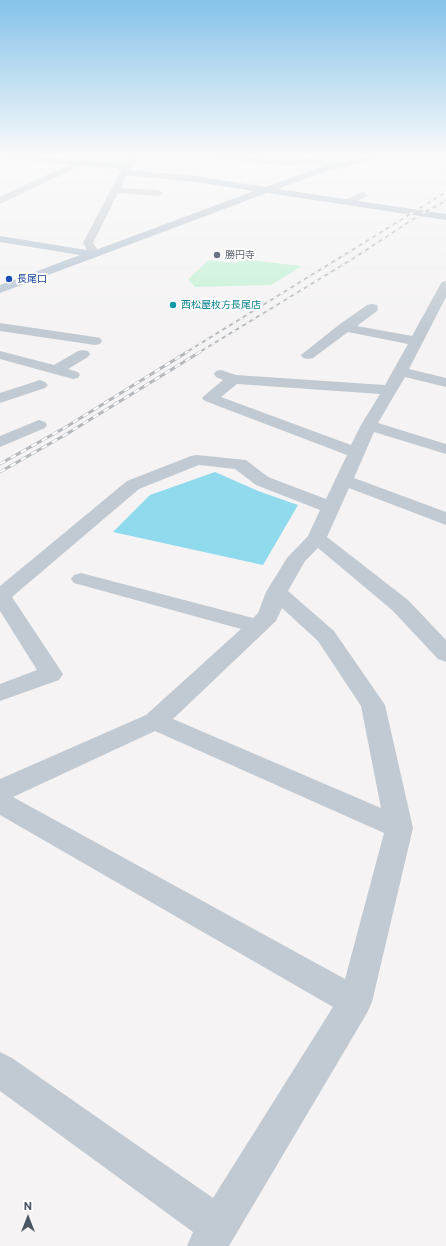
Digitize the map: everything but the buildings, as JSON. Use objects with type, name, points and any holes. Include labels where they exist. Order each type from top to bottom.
[{"type":"main road","points":[[0,289],[201,214]]},
{"type":"main road","points":[[427,214],[446,217]]},
{"type":"main road","points":[[0,239],[94,254]]},
{"type":"street","points":[[94,254],[88,243],[103,214]]},
{"type":"street","points":[[0,791],[155,721],[268,616],[278,592],[297,558],[317,538],[369,425],[401,371],[446,285]]},
{"type":"street","points":[[308,355],[372,308]]},
{"type":"street","points":[[0,327],[95,340]]},
{"type":"street","points":[[346,327],[394,338],[417,341]]},
{"type":"street","points":[[57,370],[83,354]]},
{"type":"street","points":[[0,355],[73,375]]},
{"type":"street","points":[[401,371],[446,383]]},
{"type":"street","points":[[218,373],[234,379],[390,390]]},
{"type":"street","points":[[234,379],[210,398],[356,453]]},
{"type":"street","points":[[0,398],[40,385]]},
{"type":"street","points":[[0,442],[39,424]]},
{"type":"street","points":[[369,425],[446,449]]},
{"type":"street","points":[[0,694],[51,674],[1,596],[133,485],[197,460],[240,464],[262,481],[331,508]]},
{"type":"street","points":[[343,480],[446,519]]},
{"type":"street","points":[[317,538],[400,605],[446,654]]},
{"type":"street","points":[[81,579],[257,626]]},
{"type":"street","points":[[0,1070],[212,1236],[355,1002],[399,828],[373,705],[326,636],[278,592]]},
{"type":"street","points":[[155,721],[399,828]]},
{"type":"street","points":[[0,802],[355,1002]]},
{"type":"green space","points":[[241,259],[302,266],[271,285],[195,287],[188,279],[209,260],[236,263]]},
{"type":"water","points":[[215,472],[258,491],[298,505],[263,565],[113,532],[150,495]]},
{"type":"railway","points":[[185,353],[410,214]]},
{"type":"railway","points":[[198,353],[354,258],[421,214]]},
{"type":"railway","points":[[0,464],[66,427],[187,352]]},
{"type":"railway","points":[[0,472],[65,435],[200,352]]},
{"type":"place","name":"勝円寺","points":[[217,255]]},
{"type":"place","name":"長尾口","points":[[9,279]]},
{"type":"place","name":"西松屋枚方長尾店","points":[[173,305]]}]
